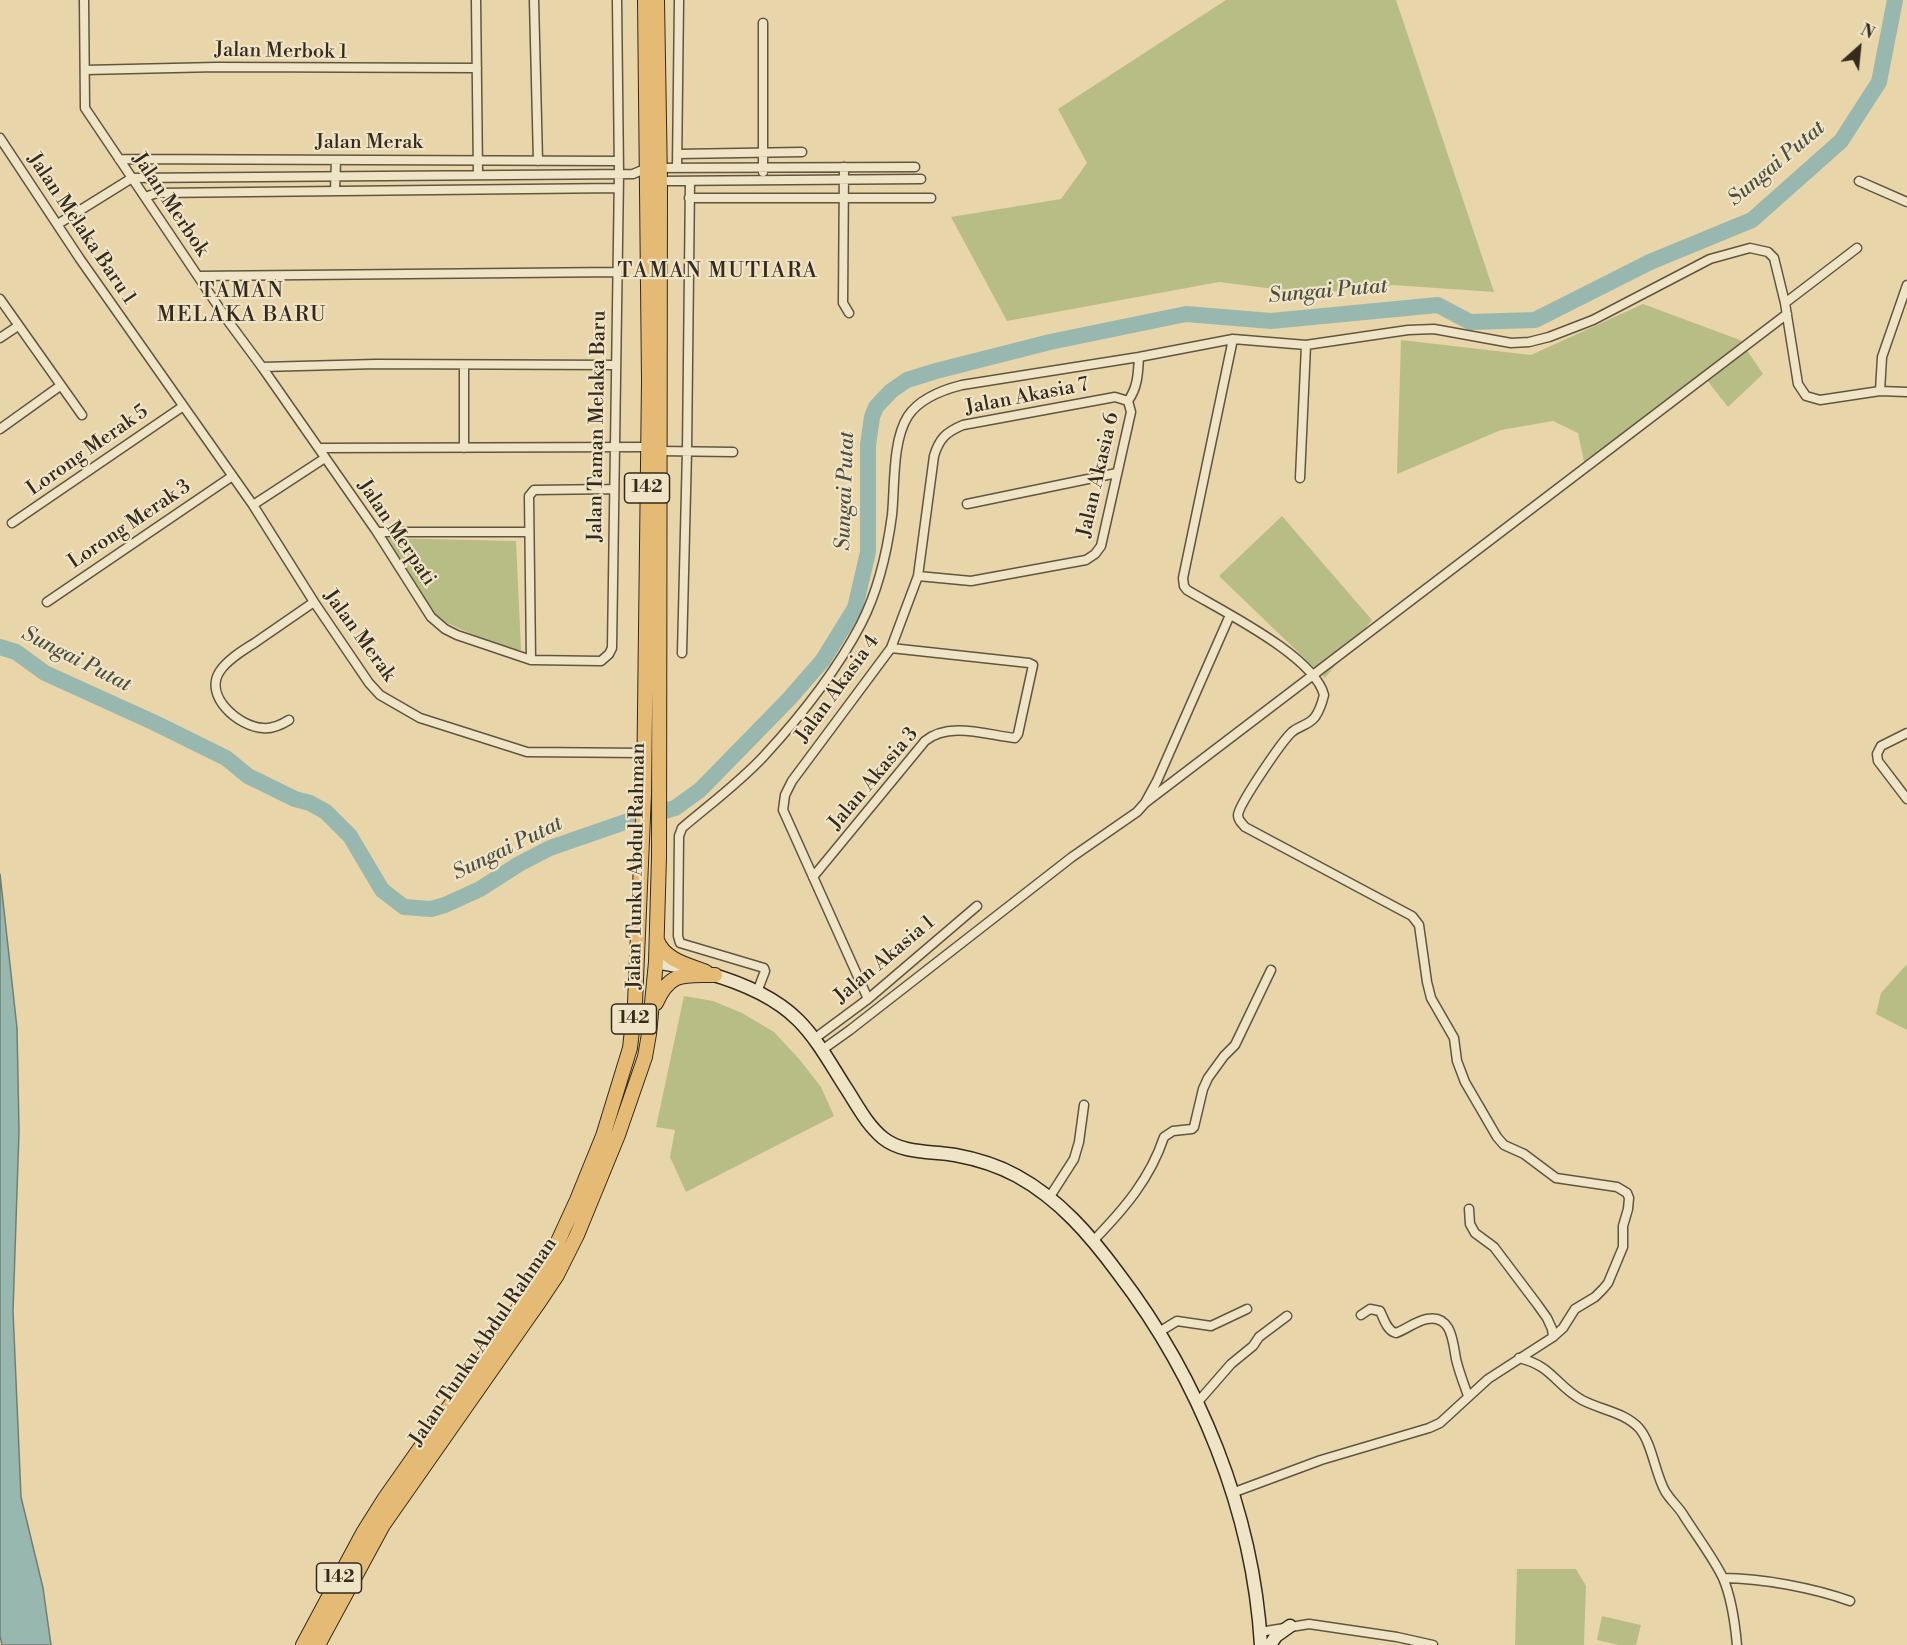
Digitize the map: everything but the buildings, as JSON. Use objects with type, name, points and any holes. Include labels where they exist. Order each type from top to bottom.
[{"type":"main road","name":"Jalan Tunku Abdul Rahman","points":[[645,0],[653,175]]},
{"type":"main road","name":"Jalan Tunku Abdul Rahman","points":[[318,1645],[383,1525],[537,1305],[566,1259],[618,1135],[638,1078],[649,1034],[656,962],[659,857],[653,175],[657,0]]},
{"type":"main road","name":"Jalan Tunku Abdul Rahman","points":[[303,1645],[363,1533],[385,1498],[544,1272],[603,1136],[628,1057],[635,1003],[642,857],[654,449]]},
{"type":"main road","points":[[642,857],[645,942],[656,962]]},
{"type":"main road","points":[[657,940],[662,950],[672,958],[758,992],[789,1011],[818,1045],[867,1120],[887,1141],[908,1149],[977,1159],[1018,1177],[1049,1198],[1094,1240],[1142,1305],[1197,1403],[1213,1437],[1232,1493],[1246,1547],[1261,1645]]},
{"type":"main road","points":[[656,962],[716,975]]},
{"type":"main road","points":[[628,1057],[636,1038],[645,978],[656,962]]},
{"type":"main road","points":[[649,1034],[656,1005],[668,982],[688,975],[716,975]]},
{"type":"main road","points":[[1270,1645],[1276,1636],[1290,1626]]},
{"type":"street","points":[[84,0],[85,70]]},
{"type":"street","points":[[476,0],[478,174]]},
{"type":"street","points":[[534,0],[538,160]]},
{"type":"street","name":"Jalan Taman Melaka Baru","points":[[601,660],[609,654],[612,648],[619,174],[617,0]]},
{"type":"street","points":[[677,168],[680,0]]},
{"type":"street","points":[[763,23],[763,180]]},
{"type":"street","name":"Jalan Merbok 1","points":[[85,70],[217,67],[477,68]]},
{"type":"street","name":"Jalan Merbok","points":[[85,70],[85,108],[228,321]]},
{"type":"street","name":"Jalan Melaka Baru 1","points":[[0,138],[156,368]]},
{"type":"street","points":[[677,154],[802,152]]},
{"type":"street","name":"Jalan Merak","points":[[119,159],[618,161]]},
{"type":"street","points":[[335,191],[336,160]]},
{"type":"street","points":[[844,167],[843,303],[849,313]]},
{"type":"street","points":[[653,175],[677,168],[915,167]]},
{"type":"street","name":"Jalan Merak","points":[[132,178],[478,174],[653,175]]},
{"type":"street","points":[[416,175],[416,190]]},
{"type":"street","points":[[653,175],[690,181],[921,179]]},
{"type":"street","points":[[58,224],[132,178]]},
{"type":"street","points":[[682,653],[690,181]]},
{"type":"street","points":[[1859,182],[1907,202]]},
{"type":"street","points":[[145,196],[157,193],[618,188]]},
{"type":"street","points":[[689,198],[931,198]]},
{"type":"street","points":[[758,992],[764,968],[680,943],[678,936],[679,836],[682,828],[763,757],[824,684],[861,624],[880,577],[886,555],[899,436],[914,409],[928,398],[962,385],[1139,357],[1233,339],[1306,345],[1408,330],[1434,329],[1511,343],[1529,342],[1593,320],[1710,259],[1750,248],[1768,252],[1774,258],[1785,303],[1798,384],[1806,396],[1820,400],[1880,391],[1907,392]]},
{"type":"street","points":[[1785,303],[1857,248]]},
{"type":"street","points":[[198,276],[617,272]]},
{"type":"street","points":[[1880,391],[1882,357],[1907,285]]},
{"type":"street","points":[[0,299],[82,415]]},
{"type":"street","points":[[818,1045],[850,1030],[1072,857],[1128,820],[1145,803],[1787,314]]},
{"type":"street","name":"Jalan Merpati","points":[[228,321],[319,448],[437,623],[457,635],[531,660],[601,660]]},
{"type":"street","points":[[0,338],[18,326]]},
{"type":"street","points":[[1232,1493],[1321,1460],[1440,1423],[1488,1379],[1553,1337],[1563,1328],[1575,1309],[1594,1297],[1608,1283],[1623,1247],[1623,1226],[1629,1209],[1627,1193],[1617,1187],[1556,1178],[1524,1154],[1504,1145],[1497,1137],[1466,1082],[1457,1061],[1454,1038],[1431,998],[1419,925],[1412,916],[1297,856],[1245,827],[1239,820],[1238,814],[1244,801],[1286,739],[1293,732],[1308,724],[1318,711],[1324,695],[1320,682],[1314,674],[1281,648],[1184,586],[1183,578],[1233,339]]},
{"type":"street","points":[[1300,478],[1306,345]]},
{"type":"street","name":"Jalan Akasia 6","points":[[918,576],[971,581],[1086,560],[1095,554],[1101,546],[1131,412],[1128,401],[1138,378],[1139,357]]},
{"type":"street","points":[[464,365],[464,448]]},
{"type":"street","points":[[262,367],[616,365]]},
{"type":"street","name":"Jalan Merak","points":[[156,368],[253,505],[314,602],[369,683],[380,695],[405,711],[489,742],[527,753],[644,753]]},
{"type":"street","points":[[0,429],[60,386]]},
{"type":"street","name":"Jalan Akasia 7","points":[[938,443],[948,431],[963,425],[1115,397],[1128,401]]},
{"type":"street","name":"Lorong Merak 5","points":[[12,523],[182,407]]},
{"type":"street","name":"Jalan Akasia 4","points":[[813,878],[783,810],[785,795],[792,781],[891,648],[918,576],[934,456],[938,443]]},
{"type":"street","points":[[319,448],[615,446],[687,452],[733,452]]},
{"type":"street","points":[[253,505],[325,458]]},
{"type":"street","points":[[967,504],[1117,473]]},
{"type":"street","name":"Lorong Merak 3","points":[[47,602],[231,477]]},
{"type":"street","points":[[531,660],[529,496],[534,490],[614,489]]},
{"type":"street","points":[[377,532],[528,532]]},
{"type":"street","points":[[289,720],[265,729],[255,728],[232,714],[219,702],[216,694],[216,680],[218,673],[242,652],[314,602]]},
{"type":"street","points":[[1145,803],[1157,781],[1230,615]]},
{"type":"street","name":"Jalan Akasia 3","points":[[813,878],[933,734],[944,730],[1017,737],[1033,665],[891,648]]},
{"type":"street","points":[[1907,733],[1881,746],[1877,754],[1878,761],[1907,799]]},
{"type":"street","points":[[659,857],[679,860]]},
{"type":"street","points":[[813,878],[868,999]]},
{"type":"street","name":"Jalan Akasia 1","points":[[818,1045],[977,906]]},
{"type":"street","points":[[1094,1240],[1136,1193],[1164,1137],[1173,1131],[1194,1127],[1208,1078],[1235,1045],[1271,970]]},
{"type":"street","points":[[1049,1198],[1074,1160],[1084,1106]]},
{"type":"street","points":[[1469,1209],[1470,1224],[1475,1233],[1494,1247],[1525,1288],[1547,1318],[1553,1337]]},
{"type":"street","points":[[1158,1332],[1177,1321],[1211,1326],[1247,1309]]},
{"type":"street","points":[[1361,1315],[1370,1309],[1380,1311],[1388,1328],[1396,1333],[1427,1319],[1434,1318],[1445,1323],[1452,1337],[1456,1360],[1468,1396]]},
{"type":"street","points":[[1197,1403],[1226,1370],[1253,1346],[1258,1337],[1287,1316]]},
{"type":"street","points":[[1519,1358],[1542,1366],[1567,1390],[1582,1400],[1617,1413],[1631,1421],[1640,1430],[1666,1492],[1683,1514],[1723,1578],[1737,1645]]},
{"type":"street","points":[[1723,1578],[1753,1580],[1823,1592],[1850,1602]]},
{"type":"street","points":[[1260,1632],[1309,1624],[1397,1637],[1433,1645]]},
{"type":"green space","points":[[1226,0],[1396,0],[1494,292],[1393,285],[1314,294],[1219,282],[1007,321],[951,217],[1061,199],[1087,163],[1058,109]]},
{"type":"green space","points":[[1643,304],[1740,340],[1763,374],[1728,407],[1703,375],[1586,471],[1578,433],[1553,421],[1501,430],[1397,474],[1401,340],[1531,355]]},
{"type":"green space","points":[[1282,516],[1372,620],[1325,678],[1219,576]]},
{"type":"green space","points":[[385,538],[516,541],[521,650],[505,649],[436,618]]},
{"type":"green space","points":[[1907,964],[1907,1030],[1876,1014],[1881,993]]},
{"type":"green space","points":[[684,996],[713,1001],[742,1013],[774,1032],[821,1087],[834,1116],[686,1192],[670,1157],[675,1130],[656,1127]]},
{"type":"green space","points":[[1517,1569],[1576,1569],[1586,1586],[1584,1645],[1515,1645]]},
{"type":"green space","points":[[1602,1616],[1641,1625],[1636,1645],[1619,1645],[1597,1640]]},
{"type":"water","points":[[0,874],[17,1028],[19,1131],[13,1311],[21,1497],[43,1588],[51,1645],[2,1645],[0,1636]]},
{"type":"waterway","name":"Sungai Putat","points":[[0,647],[16,652],[45,673],[226,758],[248,776],[326,812],[350,836],[382,890],[404,907],[431,909],[445,905],[480,889],[519,864],[550,848],[628,821],[675,808],[700,790],[789,699],[823,660],[855,608],[868,552],[868,445],[872,417],[876,407],[891,391],[907,380],[1050,342],[1186,314],[1271,321],[1438,305],[1470,322],[1535,320],[1650,262],[1752,220],[1841,141],[1879,82],[1895,0]]},
{"type":"district","name":"TAMAN MUTIARA","points":[[718,272]]},
{"type":"district","name":"TAMAN MELAKA BARU","points":[[242,304]]}]
